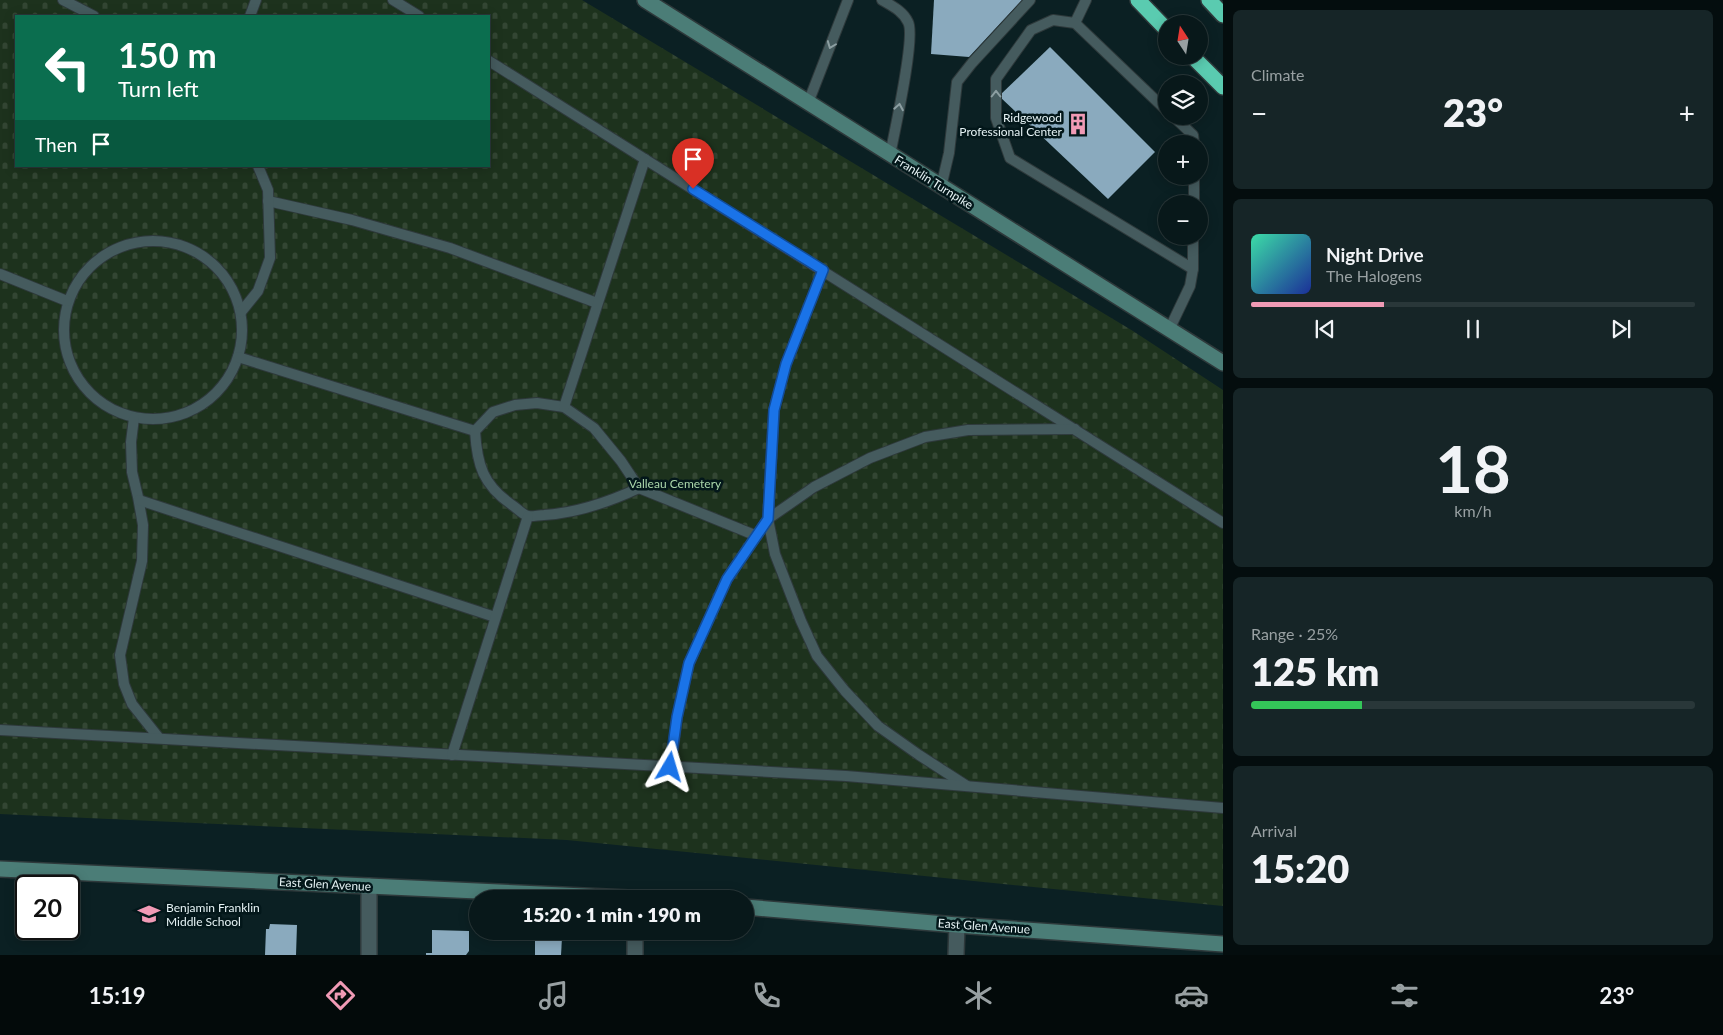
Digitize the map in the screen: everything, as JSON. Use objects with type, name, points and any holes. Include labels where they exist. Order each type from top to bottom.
[{"type":"highway","points":[[1138,0],[1158,21]]},
{"type":"highway","points":[[1209,0],[1223,15]]},
{"type":"highway","points":[[1201,65],[1223,87]]},
{"type":"street","name":"Franklin Turnpike","points":[[645,0],[1223,364]]},
{"type":"street","name":"East Glen Avenue","points":[[0,869],[469,890]]},
{"type":"street","points":[[369,886],[370,955]]},
{"type":"street","name":"East Glen Avenue","points":[[754,908],[957,925],[1223,944]]},
{"type":"street","points":[[956,955],[957,925]]},
{"type":"street","points":[[635,940],[635,955]]},
{"type":"lane","points":[[63,0],[92,15]]},
{"type":"lane","points":[[250,15],[256,0]]},
{"type":"lane","points":[[393,0],[417,15]]},
{"type":"lane","points":[[808,103],[848,0]]},
{"type":"lane","points":[[882,0],[898,9],[909,23],[910,44],[890,155]]},
{"type":"lane","points":[[941,187],[949,153],[957,82],[1030,0]]},
{"type":"lane","points":[[1075,23],[1086,0]]},
{"type":"lane","points":[[1158,102],[1075,23],[1052,20],[1031,30],[996,79],[996,118],[1010,158],[1193,269]]},
{"type":"lane","points":[[490,62],[1223,523]]},
{"type":"lane","points":[[1182,125],[1192,135]]},
{"type":"lane","points":[[564,407],[645,158]]},
{"type":"lane","points":[[241,312],[258,291],[270,258],[268,190],[258,167]]},
{"type":"lane","points":[[268,201],[352,220],[450,248],[597,303]]},
{"type":"lane","points":[[147,240],[181,244],[213,263],[234,291],[241,312],[243,339],[234,370],[222,388],[192,411],[159,420],[134,418],[110,410],[85,390],[66,355],[63,322],[67,301],[75,284],[93,262],[117,247],[147,240]]},
{"type":"lane","points":[[1169,330],[1190,286],[1193,269],[1193,245]]},
{"type":"lane","points":[[823,270],[786,364],[774,410],[768,519],[774,554],[817,656],[845,691],[878,726],[968,787]]},
{"type":"lane","points":[[0,274],[67,301]]},
{"type":"lane","points":[[238,357],[475,431]]},
{"type":"lane","points":[[639,488],[618,498],[585,509],[528,516],[487,484],[476,455],[475,431],[493,412],[515,405],[537,402],[564,407],[594,428],[621,461],[639,488],[757,536]]},
{"type":"lane","points":[[134,418],[131,442],[132,472],[143,525],[142,561],[120,655],[124,684],[132,704],[159,738]]},
{"type":"lane","points":[[670,767],[677,717],[689,663],[727,579],[768,519],[814,487],[862,462],[925,437],[968,430],[1076,429]]},
{"type":"lane","points":[[139,500],[495,617]]},
{"type":"lane","points":[[452,755],[528,516]]},
{"type":"lane","points":[[0,730],[846,776],[1223,808]]},
{"type":"green space","name":"Valleau Cemetery","points":[[0,0],[582,0],[1133,331],[1223,390],[1223,906],[567,840],[0,814]]},
{"type":"building","points":[[934,0],[1022,0],[969,57],[931,54]]},
{"type":"building","name":"Ridgewood Professional Center","points":[[1050,47],[1155,152],[1108,199],[999,96]]},
{"type":"building","points":[[270,924],[297,925],[296,955],[265,955],[266,929],[269,929]]},
{"type":"building","points":[[432,930],[469,931],[469,951],[466,955],[426,955],[426,953],[432,953]]},
{"type":"building","points":[[535,940],[562,940],[561,955],[535,955]]},
{"type":"place","name":"Ridgewood Professional Center","points":[[1078,124]]},
{"type":"place","name":"Benjamin Franklin Middle School","points":[[149,914]]},
{"type":"route","points":[[670,767],[677,717],[689,663],[727,579],[768,519],[774,410],[786,364],[823,270],[693,189]]}]
